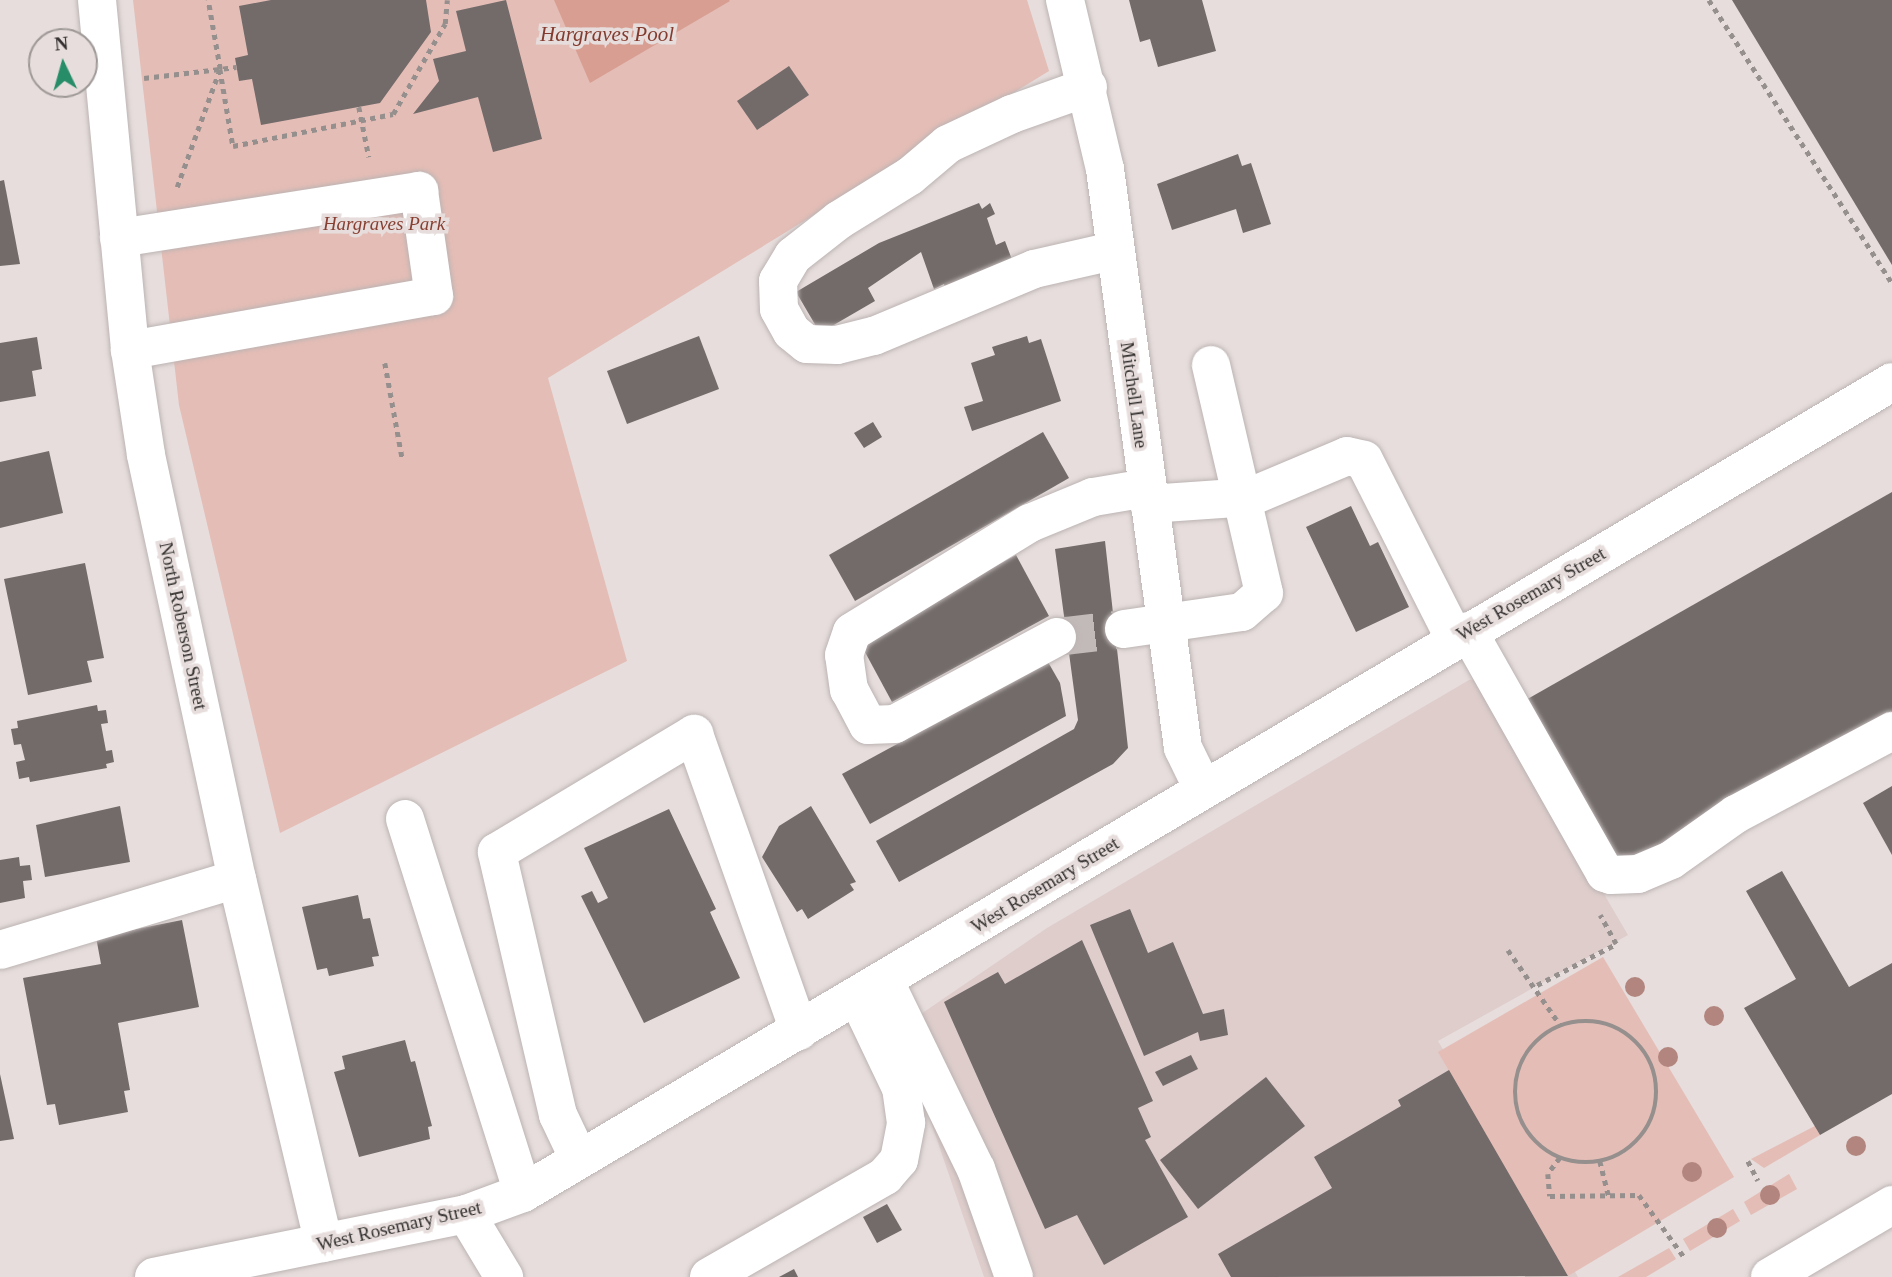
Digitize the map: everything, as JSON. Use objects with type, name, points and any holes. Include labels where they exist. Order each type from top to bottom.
[{"type":"street","name":"North Roberson Street","points":[[97,0],[130,350],[146,455],[237,879],[324,1243]]},
{"type":"street","name":"Mitchell Lane","points":[[1065,0],[1088,87],[1105,169],[1113,251],[1183,748],[1203,789]]},
{"type":"street","points":[[1088,87],[1012,114],[948,144],[909,176],[839,220],[793,256],[778,281],[779,309],[792,332],[807,344],[837,345],[874,336],[1034,269],[1113,251]]},
{"type":"street","points":[[119,238],[419,191],[434,296],[130,350]]},
{"type":"street","points":[[1124,629],[1242,612],[1264,593],[1210,365]]},
{"type":"street","name":"West Rosemary Street","points":[[154,1277],[466,1214],[523,1193],[871,990],[1203,789],[1892,382]]},
{"type":"street","points":[[1057,637],[895,724],[868,725],[849,690],[844,655],[852,632],[1030,523],[1093,496],[1240,498],[1348,456],[1364,460],[1462,635],[1605,873],[1638,874],[1671,860],[1736,814],[1892,731]]},
{"type":"street","points":[[579,1159],[558,1115],[497,852],[694,734],[799,1031]]},
{"type":"street","points":[[405,820],[523,1193]]},
{"type":"street","points":[[0,950],[237,879]]},
{"type":"street","points":[[709,1277],[885,1176],[899,1160],[906,1123],[901,1088],[871,990]]},
{"type":"street","points":[[871,990],[976,1169],[1014,1277]]},
{"type":"street","points":[[1770,1277],[1892,1205]]},
{"type":"street","points":[[466,1214],[504,1277]]},
{"type":"path","points":[[208,0],[233,146],[393,114],[445,24],[447,0]]},
{"type":"path","points":[[1709,0],[1892,283]]},
{"type":"path","points":[[142,78],[236,67]]},
{"type":"path","points":[[174,195],[220,69]]},
{"type":"path","points":[[359,107],[371,169]]},
{"type":"path","points":[[385,363],[402,457]]},
{"type":"path","points":[[1537,985],[1616,944]]},
{"type":"path","points":[[1508,950],[1537,985],[1561,1026]]},
{"type":"path","points":[[1584,1021],[1607,1024],[1628,1034],[1644,1051],[1654,1072],[1657,1095],[1652,1118],[1640,1138],[1622,1153],[1600,1161],[1560,1158],[1527,1132],[1515,1092],[1527,1052],[1561,1026],[1584,1021]]},
{"type":"path","points":[[1560,1158],[1548,1174],[1550,1196],[1640,1195],[1685,1258]]},
{"type":"path","points":[[1600,1161],[1608,1197]]},
{"type":"path","points":[[1748,1161],[1758,1181]]},
{"type":"shaded area","points":[[1478,679],[1628,935],[1438,1041],[1578,1277],[984,1277],[899,1029],[1047,928],[1469,680]]},
{"type":"green space","name":"Hargraves Park","points":[[133,0],[1027,0],[1049,71],[548,378],[627,661],[280,833],[179,405]]},
{"type":"green space","points":[[1603,957],[1734,1177],[1568,1276],[1438,1052]]},
{"type":"green space","points":[[1815,1126],[1820,1135],[1764,1168],[1751,1159]]},
{"type":"green space","points":[[1789,1174],[1797,1189],[1751,1215],[1744,1202]]},
{"type":"green space","points":[[1733,1209],[1740,1221],[1690,1251],[1683,1239]]},
{"type":"green space","points":[[1669,1248],[1676,1259],[1646,1277],[1618,1277]]},
{"type":"water","name":"Hargraves Pool","points":[[554,0],[729,0],[730,1],[590,83]]},
{"type":"building","points":[[271,0],[426,0],[431,32],[380,103],[261,125],[252,79],[239,81],[235,58],[248,55],[239,6]]},
{"type":"building","points":[[506,0],[542,139],[493,152],[478,97],[413,114],[439,81],[433,59],[466,51],[456,11]]},
{"type":"building","points":[[1129,0],[1202,0],[1216,51],[1158,67],[1150,39],[1140,42]]},
{"type":"building","points":[[1732,0],[1892,0],[1892,265]]},
{"type":"building","points":[[789,66],[809,95],[757,130],[737,101]]},
{"type":"building","points":[[1238,154],[1242,166],[1251,163],[1271,224],[1243,233],[1236,209],[1172,230],[1157,184]]},
{"type":"building","points":[[4,180],[20,264],[0,266],[0,181]]},
{"type":"building","points":[[979,203],[982,209],[990,203],[995,214],[987,218],[996,245],[1005,241],[1014,265],[948,294],[944,284],[934,289],[921,252],[868,288],[875,301],[820,333],[796,292],[879,243]]},
{"type":"building","points":[[699,336],[719,389],[627,424],[607,371]]},
{"type":"building","points":[[1027,336],[1029,343],[1041,339],[1061,401],[972,431],[964,407],[983,401],[971,363],[995,355],[992,347]]},
{"type":"building","points":[[37,337],[42,369],[32,371],[36,396],[0,402],[0,343]]},
{"type":"building","points":[[873,422],[882,437],[864,448],[854,433]]},
{"type":"building","points":[[1043,432],[1069,478],[855,601],[829,555]]},
{"type":"building","points":[[49,451],[63,513],[0,528],[0,462]]},
{"type":"building","points":[[1892,492],[1892,714],[1619,868],[1524,701]]},
{"type":"building","points":[[1351,506],[1370,546],[1378,542],[1409,607],[1356,632],[1306,527]]},
{"type":"building","points":[[1105,541],[1128,748],[1113,764],[899,882],[876,841],[1074,729],[1078,720],[1055,549]]},
{"type":"building","points":[[1016,555],[1049,616],[892,702],[859,641]]},
{"type":"building","points":[[85,563],[104,658],[87,661],[92,682],[28,695],[4,579]]},
{"type":"building","points":[[1048,662],[1060,683],[1066,716],[870,824],[842,774]]},
{"type":"building","points":[[97,705],[98,711],[106,710],[108,723],[101,724],[106,751],[112,750],[114,762],[106,764],[107,768],[30,782],[29,777],[19,779],[16,762],[25,760],[21,744],[14,745],[11,729],[18,728],[17,721]]},
{"type":"building","points":[[1892,786],[1892,855],[1863,803]]},
{"type":"building","points":[[120,806],[130,862],[45,877],[36,825]]},
{"type":"building","points":[[811,806],[856,882],[850,884],[854,890],[808,919],[802,909],[797,912],[762,857],[779,826]]},
{"type":"building","points":[[669,809],[716,909],[710,912],[740,978],[644,1023],[581,896],[592,891],[598,903],[608,898],[584,848]]},
{"type":"building","points":[[19,857],[20,866],[30,865],[32,880],[23,881],[25,898],[0,903],[0,860]]},
{"type":"building","points":[[1782,871],[1849,987],[1892,963],[1892,1094],[1820,1135],[1744,1008],[1796,979],[1746,891]]},
{"type":"building","points":[[358,895],[363,919],[370,918],[379,956],[372,957],[374,966],[329,976],[327,968],[317,970],[302,907]]},
{"type":"building","points":[[1130,909],[1148,953],[1173,942],[1203,1014],[1224,1009],[1228,1035],[1200,1041],[1198,1032],[1144,1056],[1090,925]]},
{"type":"building","points":[[182,920],[199,1007],[118,1023],[130,1090],[124,1091],[128,1112],[59,1125],[55,1104],[47,1105],[23,978],[101,964],[96,937]]},
{"type":"building","points":[[1082,940],[1153,1101],[1138,1108],[1151,1137],[1145,1140],[1188,1217],[1104,1265],[1077,1215],[1045,1229],[944,1002],[998,972],[1005,984]]},
{"type":"building","points":[[405,1040],[411,1062],[415,1061],[432,1126],[428,1127],[430,1139],[359,1157],[334,1072],[345,1069],[342,1056]]},
{"type":"building","points":[[1191,1055],[1198,1069],[1163,1086],[1155,1072]]},
{"type":"building","points":[[1449,1070],[1568,1276],[1231,1277],[1218,1254],[1332,1188],[1314,1157],[1401,1106],[1398,1100]]},
{"type":"building","points":[[0,1074],[14,1139],[0,1141]]},
{"type":"building","points":[[1266,1077],[1305,1126],[1198,1209],[1160,1160]]},
{"type":"building","points":[[887,1204],[902,1230],[877,1243],[863,1217]]},
{"type":"building","points":[[794,1269],[798,1277],[779,1277]]},
{"type":"tunnel","points":[[1057,637],[1124,629]]}]
